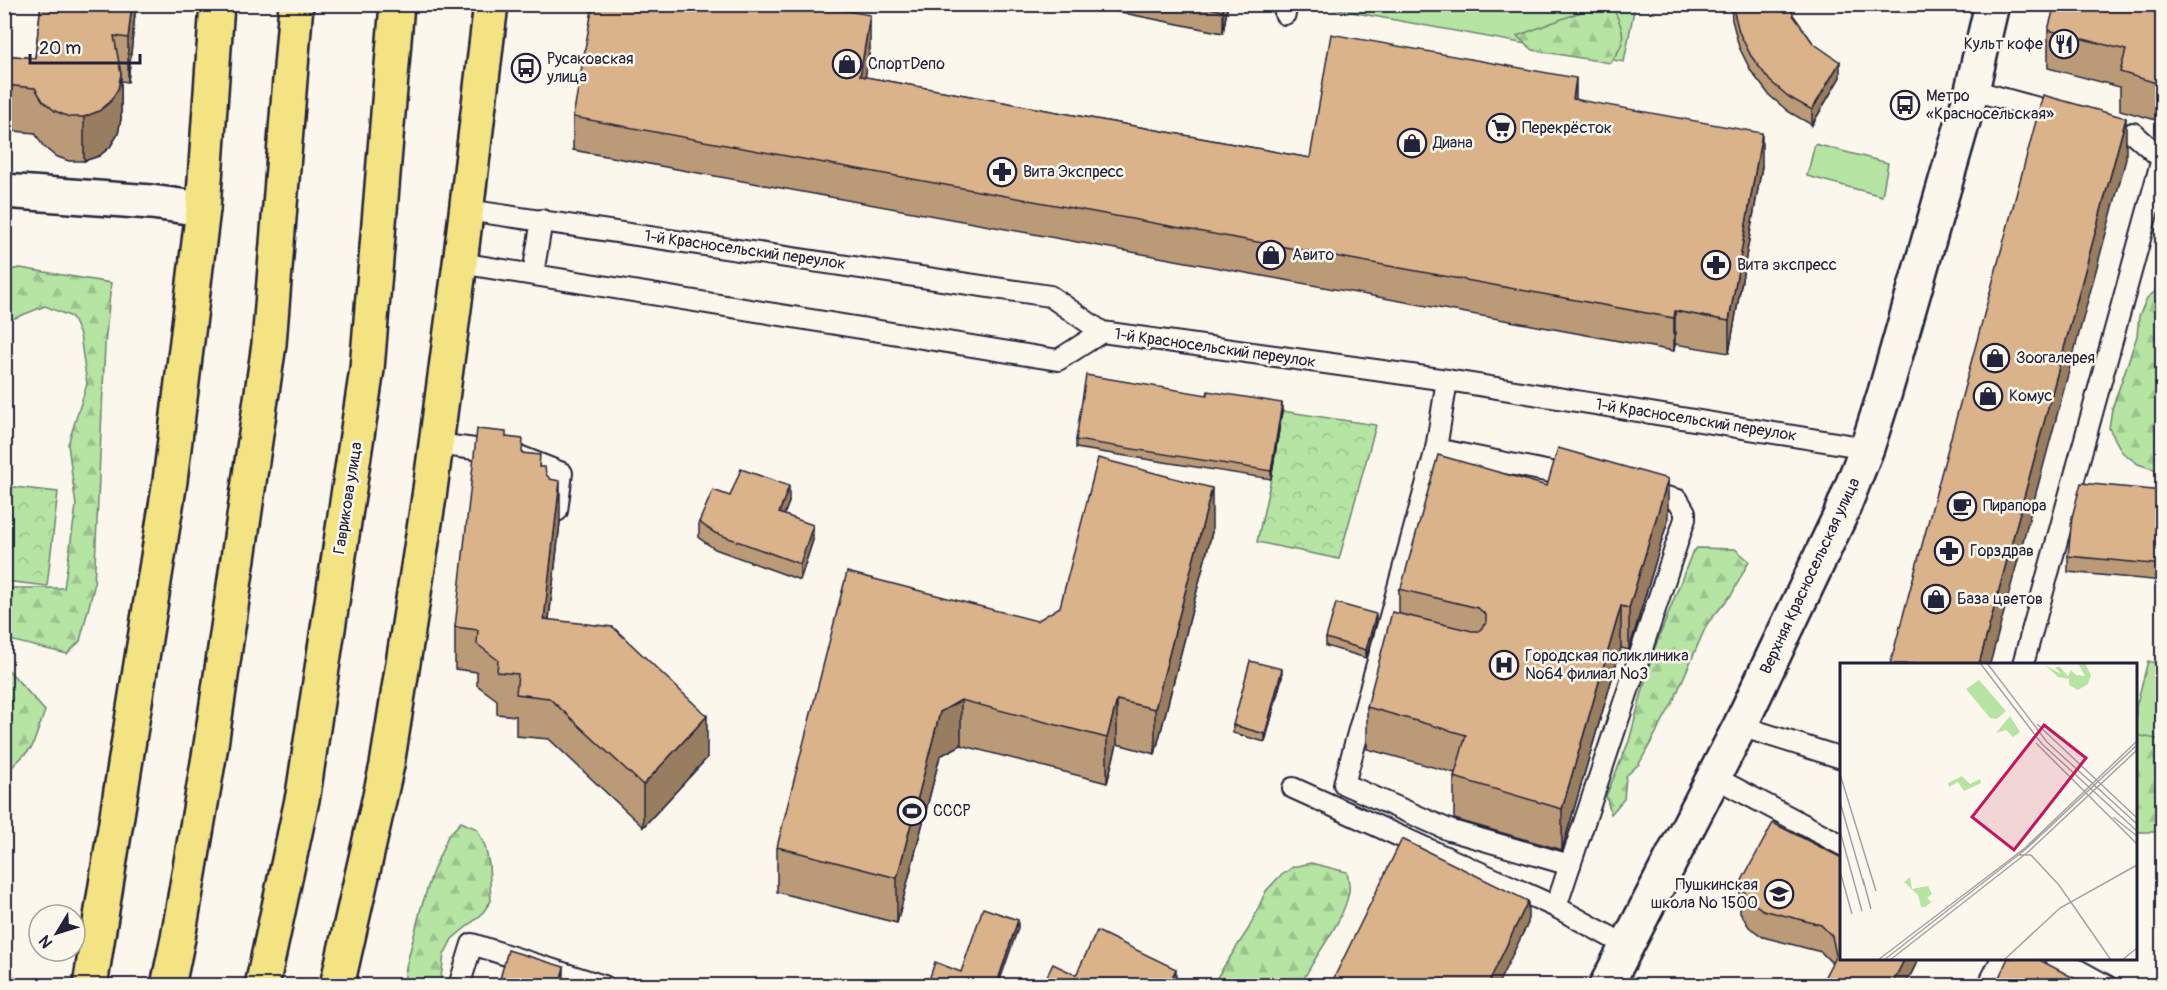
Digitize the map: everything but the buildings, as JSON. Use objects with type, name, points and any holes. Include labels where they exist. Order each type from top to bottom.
[{"type":"main road","points":[[90,986],[170,481],[202,209],[218,4]]},
{"type":"main road","points":[[168,986],[211,745],[269,344],[296,4]]},
{"type":"main road","name":"Гаврикова улица","points":[[262,986],[303,795],[367,369],[396,4]]},
{"type":"main road","points":[[337,986],[387,765],[436,444],[491,4]]},
{"type":"street","name":"Верхняя Красносельская улица","points":[[1606,986],[1740,726],[1825,551],[1867,447],[1892,370],[1971,90],[1992,4]]},
{"type":"street","points":[[4,191],[151,202],[202,209]]},
{"type":"lane","points":[[1971,90],[2082,120]]},
{"type":"lane","points":[[2023,663],[2163,159],[2133,133]]},
{"type":"lane","name":"1-й Красносельский переулок","points":[[467,210],[1050,296],[1102,332],[1447,380],[1867,447]]},
{"type":"lane","points":[[533,274],[542,220]]},
{"type":"lane","points":[[460,263],[1058,360],[1102,332]]},
{"type":"lane","points":[[1447,380],[1436,449],[1390,640],[1344,784],[1449,830],[1570,865]]},
{"type":"lane","points":[[436,444],[514,454],[562,473],[557,511]]},
{"type":"lane","points":[[1436,449],[1590,480]]},
{"type":"lane","points":[[1556,907],[1685,519],[1685,512],[1678,500],[1625,488]]},
{"type":"lane","points":[[1740,726],[1840,757]]},
{"type":"lane","points":[[1714,777],[1840,844]]},
{"type":"lane","points":[[1293,788],[1556,907],[1627,946]]},
{"type":"lane","points":[[459,986],[472,944],[604,986]]},
{"type":"lane","points":[[1988,986],[2001,960]]},
{"type":"lane","points":[[2060,960],[2107,986]]},
{"type":"green space","points":[[1313,5],[1635,5],[1624,62]]},
{"type":"green space","points":[[1596,6],[1615,12],[1621,27],[1622,44],[1610,63],[1533,50],[1517,36]]},
{"type":"green space","points":[[1815,144],[1888,163],[1882,196],[1807,176]]},
{"type":"green space","points":[[20,268],[111,283],[105,345],[94,587],[80,641],[67,654],[5,639],[9,636],[9,627],[5,619],[5,588],[64,588],[76,506],[68,444],[87,384],[80,335],[72,317],[45,306],[5,322],[5,271]]},
{"type":"green space","points":[[2162,286],[2162,472],[2138,464],[2122,452],[2109,428],[2112,409],[2137,336],[2139,316],[2147,298]]},
{"type":"green space","points":[[1282,411],[1376,425],[1339,559],[1257,542],[1271,479]]},
{"type":"green space","points":[[5,486],[58,492],[47,586],[5,581]]},
{"type":"green space","points":[[1697,548],[1735,549],[1749,561],[1732,594],[1707,624],[1673,702],[1639,764],[1626,776],[1624,799],[1611,814],[1606,796],[1629,741],[1652,655],[1692,553]]},
{"type":"green space","points":[[2148,661],[2162,665],[2162,778],[2137,770],[2137,703]]},
{"type":"green space","points":[[5,666],[45,711],[32,747],[5,774]]},
{"type":"green space","points":[[2137,735],[2162,740],[2162,831],[2137,830]]},
{"type":"green space","points":[[461,822],[477,829],[485,846],[489,864],[491,901],[481,915],[452,939],[444,955],[440,985],[404,985],[406,967],[421,908],[433,871],[448,836]]},
{"type":"green space","points":[[1311,863],[1347,872],[1349,889],[1346,903],[1335,927],[1301,985],[1212,985],[1249,928],[1266,891],[1279,877],[1293,867]]},
{"type":"place","name":"Культ кофе","points":[[2064,44]]},
{"type":"place","name":"СпортDепо","points":[[847,64]]},
{"type":"place","name":"Русаковская улица","points":[[526,68]]},
{"type":"place","name":"Метро «Красносельская»","points":[[1905,105]]},
{"type":"place","name":"Перекрёсток","points":[[1501,128]]},
{"type":"place","name":"Диана","points":[[1412,143]]},
{"type":"place","name":"Вита Экспресс","points":[[1002,172]]},
{"type":"place","name":"Авито","points":[[1271,255]]},
{"type":"place","name":"Вита экспресс","points":[[1716,265]]},
{"type":"place","name":"Зоогалерея","points":[[1995,358]]},
{"type":"place","name":"Комус","points":[[1988,396]]},
{"type":"place","name":"Пирапора","points":[[1962,506]]},
{"type":"place","name":"Горздрав","points":[[1949,551]]},
{"type":"place","name":"База цветов","points":[[1936,599]]},
{"type":"place","name":"Городская поликлиника №64 филиал №3","points":[[1504,665]]},
{"type":"place","name":"СССР","points":[[912,811]]},
{"type":"place","name":"Пушкинская школа № 1500","points":[[1779,894]]}]
